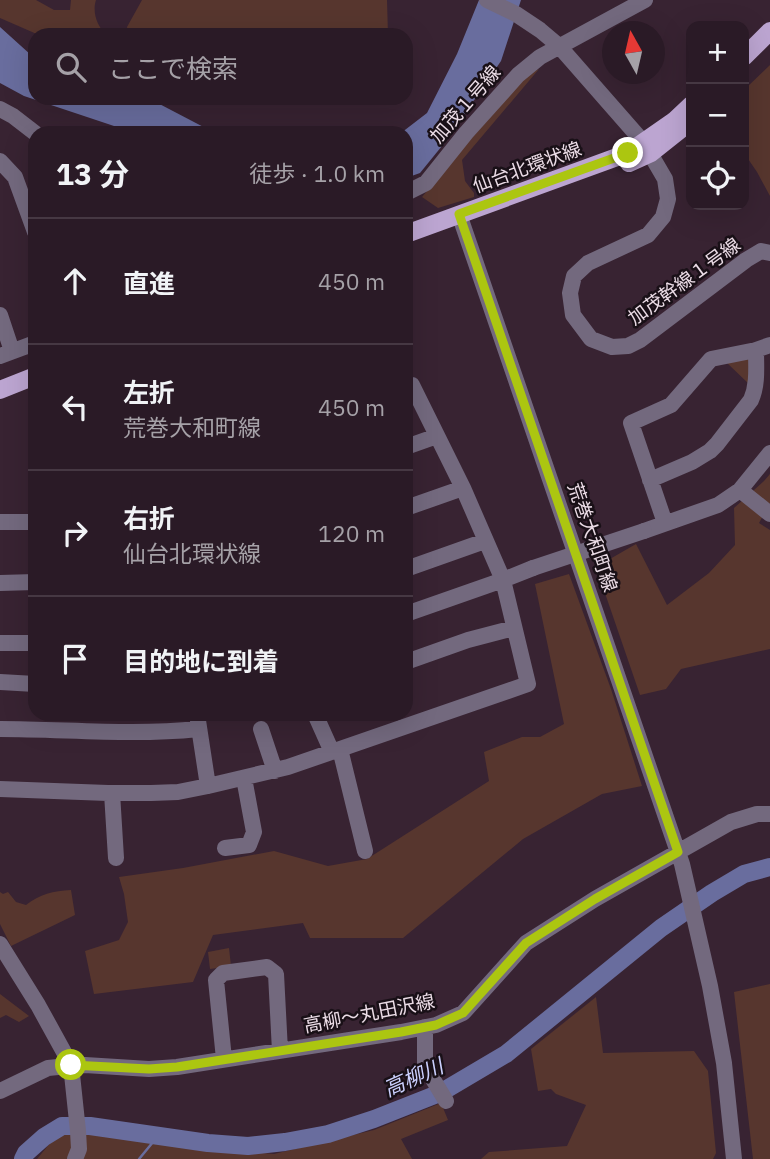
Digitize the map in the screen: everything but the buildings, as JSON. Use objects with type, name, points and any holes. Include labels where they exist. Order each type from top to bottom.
[{"type":"main road","points":[[749,52],[770,31]]},
{"type":"main road","points":[[749,66],[770,46]]},
{"type":"main road","name":"仙台北環状線","points":[[648,148],[686,110]]},
{"type":"main road","name":"仙台北環状線","points":[[413,232],[587,181],[686,124]]},
{"type":"main road","name":"仙台北環状線","points":[[413,242],[462,219]]},
{"type":"main road","points":[[0,377],[28,366]]},
{"type":"main road","points":[[0,390],[28,379]]},
{"type":"street","name":"加茂幹線１号線","points":[[487,0],[516,14],[559,46],[648,148],[665,179],[668,199],[663,218],[648,234],[588,263],[574,276],[570,293],[573,315],[592,339],[612,347],[628,346],[640,340],[746,260],[761,251],[770,253]]},
{"type":"street","name":"加茂１号線","points":[[413,190],[426,183],[518,75],[540,57],[645,0]]},
{"type":"street","points":[[0,110],[28,128]]},
{"type":"street","points":[[0,161],[15,177],[28,213]]},
{"type":"street","name":"荒巻大和町線","points":[[462,219],[678,852],[710,986],[724,1063],[734,1159]]},
{"type":"street","points":[[0,315],[6,354],[28,345]]},
{"type":"street","points":[[650,480],[699,458],[717,444],[754,394],[763,348],[711,359],[671,405],[631,423],[650,480],[665,523]]},
{"type":"street","points":[[0,789],[112,793],[178,792],[275,771],[528,684],[503,580],[463,488],[413,387]]},
{"type":"street","points":[[413,445],[437,436]]},
{"type":"street","points":[[413,612],[718,505],[740,490],[770,453]]},
{"type":"street","points":[[413,506],[463,488]]},
{"type":"street","points":[[740,490],[770,514]]},
{"type":"street","points":[[0,522],[28,522]]},
{"type":"street","points":[[413,567],[485,541]]},
{"type":"street","points":[[0,583],[28,582]]},
{"type":"street","points":[[413,660],[468,640],[514,628]]},
{"type":"street","points":[[0,643],[28,643]]},
{"type":"street","points":[[0,682],[28,684]]},
{"type":"street","points":[[319,721],[336,751],[365,851]]},
{"type":"street","points":[[0,729],[166,733],[198,722],[208,786]]},
{"type":"street","points":[[261,729],[275,771]]},
{"type":"street","points":[[225,848],[249,845],[254,832],[244,778]]},
{"type":"street","points":[[112,793],[116,858]]},
{"type":"street","name":"高柳～丸田沢線","points":[[0,1091],[48,1068],[71,1065],[149,1069],[436,1025],[463,1013],[526,943],[595,899],[731,822],[757,814],[770,814]]},
{"type":"street","points":[[0,944],[71,1065],[79,1149],[75,1159]]},
{"type":"street","points":[[224,1059],[216,980],[223,973],[267,967],[276,974],[280,1051]]},
{"type":"street","points":[[425,1027],[425,1066],[446,1101]]},
{"type":"shaded area","points":[[0,0],[36,0],[54,10],[70,10],[71,0],[96,0],[96,19],[100,28],[28,28],[28,30],[0,18]]},
{"type":"shaded area","points":[[142,0],[387,0],[388,28],[127,27]]},
{"type":"shaded area","points":[[770,65],[770,196],[749,160],[749,85]]},
{"type":"shaded area","points":[[539,69],[462,160],[465,181],[474,197],[438,208],[422,197],[520,79]]},
{"type":"shaded area","points":[[745,358],[752,362],[750,385],[726,362]]},
{"type":"shaded area","points":[[770,474],[770,503],[759,523],[770,530],[770,649],[681,669],[666,689],[640,695],[596,567],[636,544],[667,605],[709,573],[735,545],[734,508]]},
{"type":"shaded area","points":[[569,574],[611,689],[642,786],[602,794],[523,839],[403,938],[310,938],[303,923],[213,935],[193,982],[94,994],[85,951],[119,940],[128,922],[119,877],[274,851],[328,866],[367,859],[489,781],[484,752],[522,737],[540,737],[564,724],[535,584]]},
{"type":"shaded area","points":[[71,890],[75,915],[11,946],[0,924],[0,892],[8,892],[16,902],[26,905],[47,894]]},
{"type":"shaded area","points":[[229,948],[231,966],[210,969],[208,952]]},
{"type":"shaded area","points":[[770,984],[770,1159],[753,1159],[734,992]]},
{"type":"shaded area","points":[[0,994],[29,1016],[19,1022],[6,1015],[0,1018]]},
{"type":"shaded area","points":[[596,997],[603,1053],[694,1051],[708,1071],[716,1153],[713,1159],[481,1159],[489,1152],[567,1146],[586,1105],[556,1094],[551,1089],[538,1091],[531,1049]]},
{"type":"shaded area","points":[[441,1103],[448,1120],[401,1139],[412,1159],[37,1159],[51,1142],[66,1134],[86,1133],[152,1143],[274,1154],[374,1130]]},
{"type":"water","points":[[479,0],[521,0],[501,61],[446,141],[420,173],[413,176],[413,126],[410,126],[427,113],[457,54]]},
{"type":"water","points":[[0,27],[28,52],[28,97],[0,83]]},
{"type":"water","points":[[51,105],[161,105],[202,126],[114,126]]},
{"type":"waterway","name":"高柳川","points":[[23,1159],[44,1137],[62,1126],[90,1126],[248,1146],[328,1134],[374,1119],[440,1093],[506,1054],[661,928],[744,874],[770,867]]},
{"type":"waterway","points":[[139,1159],[158,1136]]},
{"type":"route","points":[[71,1065],[149,1069],[177,1067],[436,1025],[463,1013],[526,943],[595,899],[678,852],[459,214],[628,153]]}]
